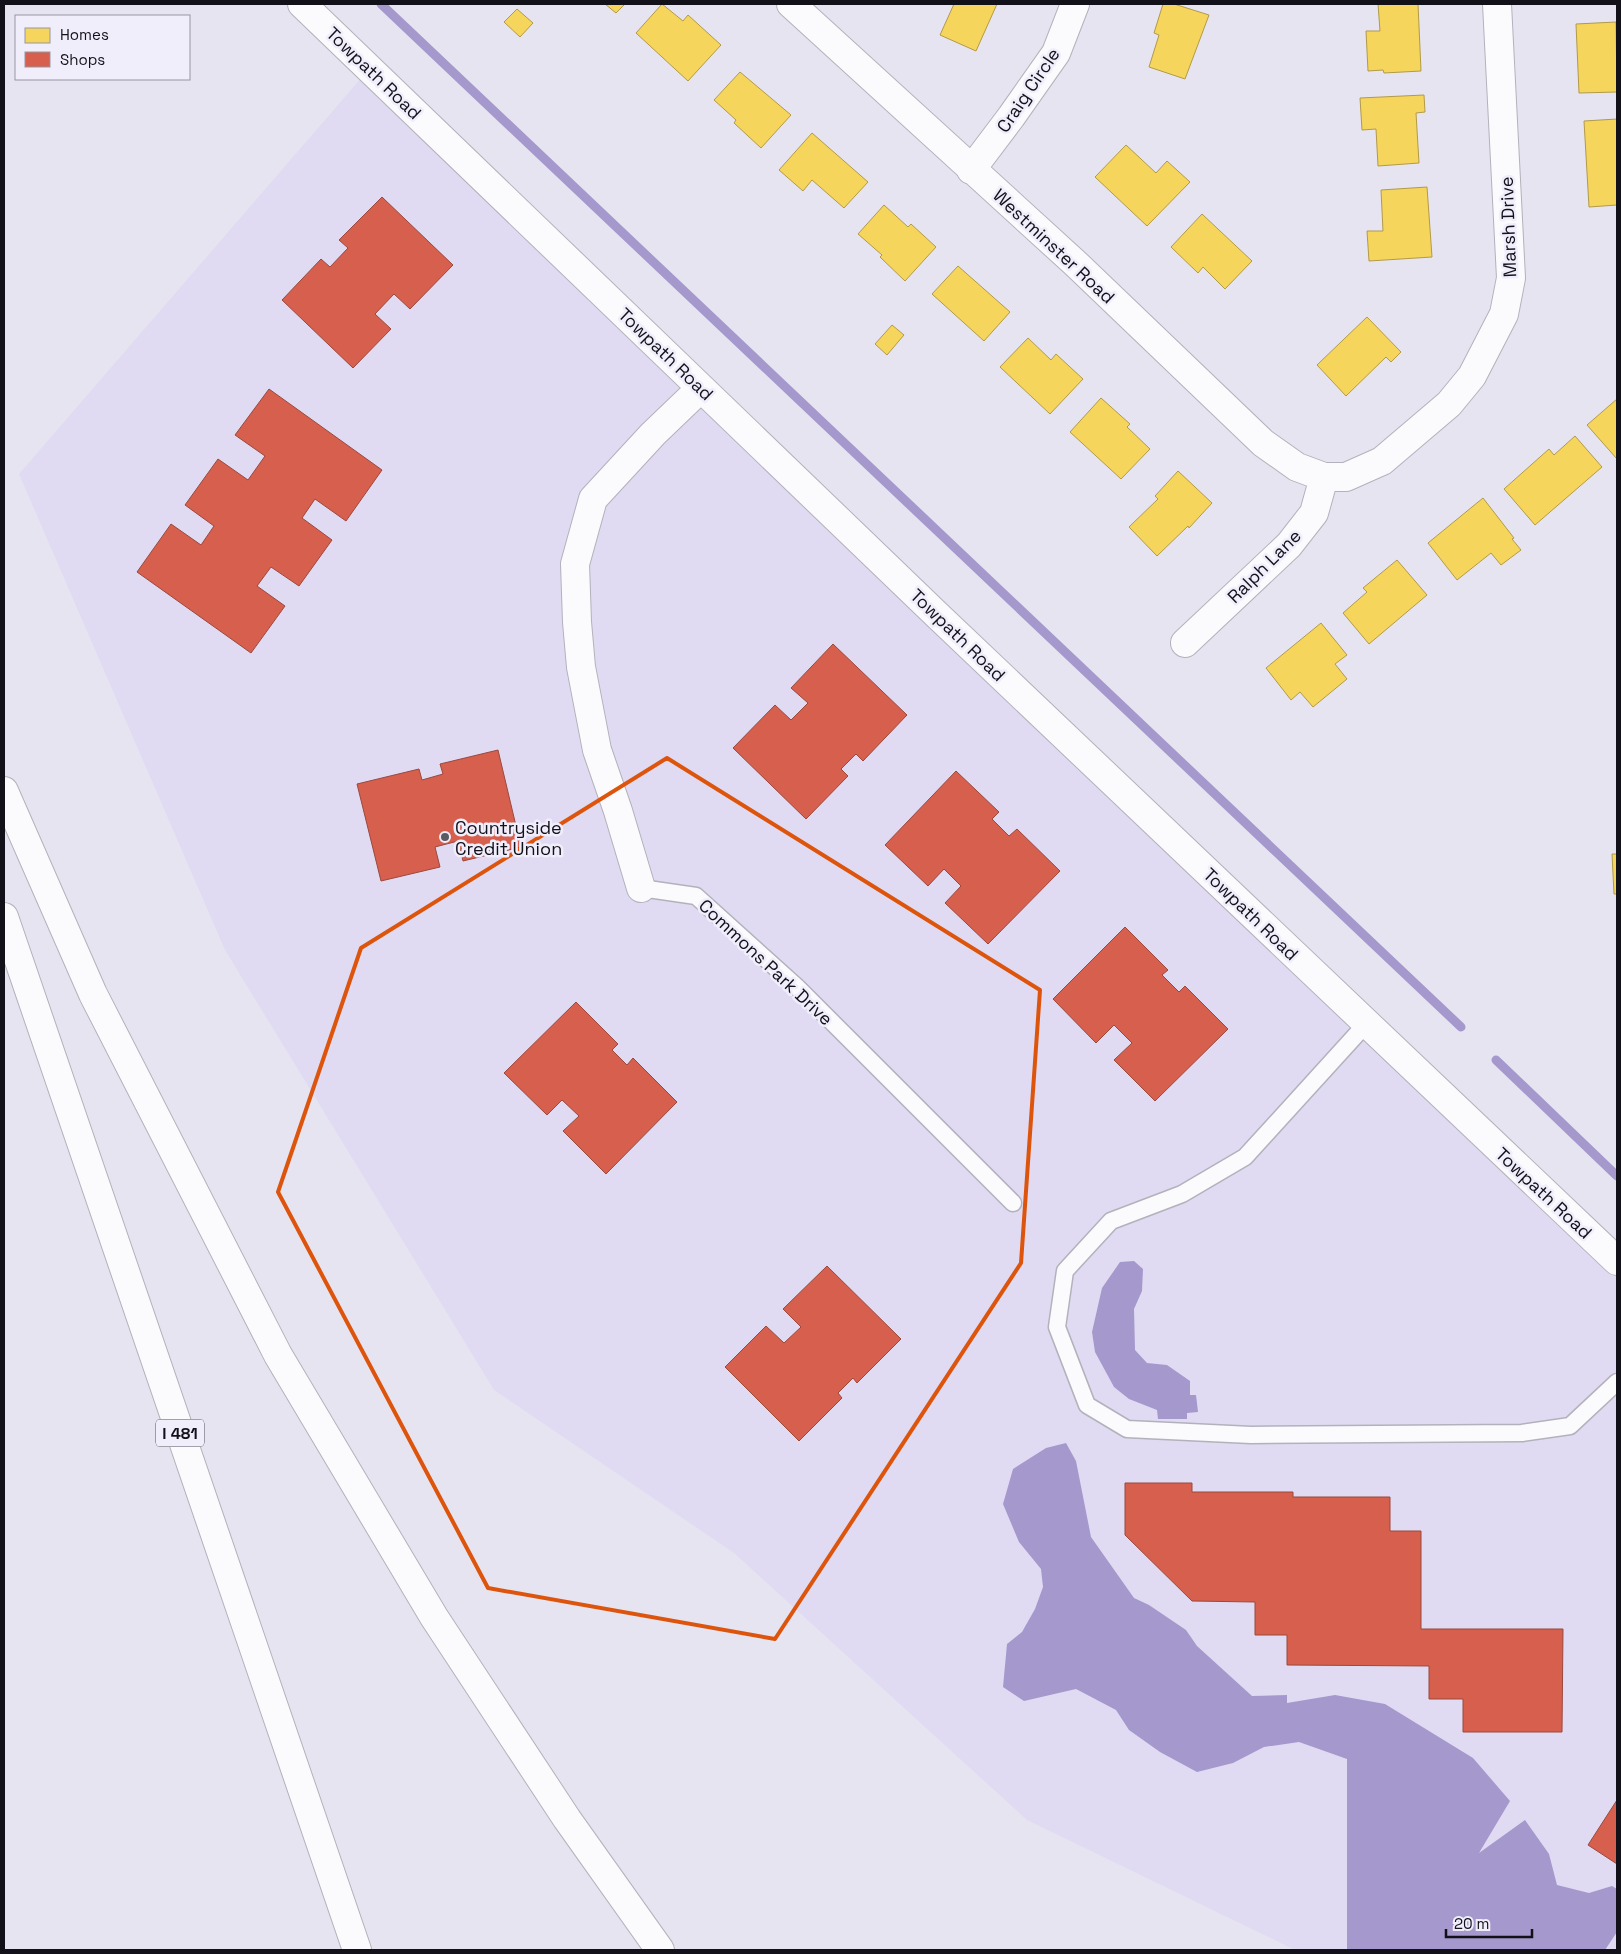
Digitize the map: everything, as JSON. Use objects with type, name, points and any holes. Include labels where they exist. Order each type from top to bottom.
[{"type":"main road","name":"Towpath Road","points":[[302,4],[936,614],[1617,1261]]},
{"type":"main road","name":"Westminster Road","points":[[791,4],[1075,263],[1263,442],[1297,468],[1324,477]]},
{"type":"main road","name":"Craig Circle","points":[[972,170],[1056,53],[1074,4]]},
{"type":"main road","name":"Marsh Drive","points":[[1324,477],[1346,477],[1382,461],[1448,404],[1472,376],[1504,314],[1511,278],[1497,4]]},
{"type":"main road","name":"Commons Park Drive","points":[[642,888],[597,750],[581,666],[575,564],[593,499],[653,434],[701,388]]},
{"type":"main road","name":"Ralph Lane","points":[[1185,643],[1290,545],[1314,513],[1324,477]]},
{"type":"main road","points":[[4,791],[93,994],[278,1355],[434,1617],[567,1819],[660,1950]]},
{"type":"main road","name":"I 481","points":[[4,917],[357,1950]]},
{"type":"lane","name":"Commons Park Drive","points":[[642,888],[696,896],[797,988],[1013,1203]]},
{"type":"lane","points":[[1366,1024],[1245,1157],[1182,1194],[1111,1221],[1065,1271],[1057,1327],[1087,1405],[1127,1429],[1251,1436],[1522,1433],[1570,1426],[1617,1382]]},
{"type":"highlighted area","points":[[667,758],[1040,990],[1021,1263],[775,1639],[488,1588],[278,1192],[361,948]]},
{"type":"shaded area","points":[[369,69],[1617,1261],[1617,1950],[1295,1950],[1027,1820],[734,1553],[494,1390],[225,950],[19,474]]},
{"type":"shaded area","points":[[1134,1261],[1143,1269],[1142,1291],[1134,1309],[1135,1350],[1147,1363],[1167,1365],[1190,1381],[1190,1395],[1196,1395],[1198,1412],[1187,1413],[1187,1419],[1158,1419],[1157,1410],[1129,1399],[1114,1387],[1095,1352],[1092,1332],[1102,1288],[1120,1262]]},
{"type":"shaded area","points":[[1066,1443],[1076,1461],[1091,1537],[1134,1598],[1149,1605],[1186,1630],[1197,1646],[1252,1696],[1287,1695],[1287,1703],[1335,1695],[1385,1704],[1473,1758],[1510,1801],[1479,1853],[1525,1820],[1549,1854],[1557,1885],[1589,1893],[1612,1886],[1617,1889],[1617,1932],[1605,1950],[1347,1950],[1347,1759],[1299,1742],[1264,1747],[1233,1763],[1197,1772],[1160,1752],[1129,1730],[1116,1710],[1076,1689],[1024,1701],[1003,1687],[1007,1644],[1022,1632],[1035,1609],[1043,1587],[1041,1569],[1019,1542],[1003,1504],[1013,1469],[1046,1448]]},
{"type":"building: Homes","points":[[605,4],[625,4],[616,13]]},
{"type":"building: Homes","points":[[662,4],[683,21],[688,15],[721,45],[688,81],[636,33]]},
{"type":"building: Homes","points":[[954,4],[997,4],[976,51],[940,35]]},
{"type":"building: Homes","points":[[1163,4],[1174,4],[1209,15],[1185,79],[1149,67],[1159,35],[1154,33]]},
{"type":"building: Homes","points":[[1378,4],[1418,4],[1421,71],[1384,73],[1383,70],[1368,71],[1366,31],[1380,31]]},
{"type":"building: Homes","points":[[517,9],[533,23],[520,37],[504,22]]},
{"type":"building: Homes","points":[[1616,22],[1617,92],[1579,93],[1576,24]]},
{"type":"building: Homes","points":[[740,72],[791,115],[761,148],[734,123],[736,120],[714,100]]},
{"type":"building: Homes","points":[[1424,95],[1425,112],[1416,113],[1419,163],[1378,166],[1376,129],[1362,130],[1360,98]]},
{"type":"building: Homes","points":[[1617,119],[1617,205],[1589,207],[1584,121]]},
{"type":"building: Homes","points":[[812,133],[868,182],[844,208],[812,180],[803,191],[779,170]]},
{"type":"building: Homes","points":[[1126,145],[1156,173],[1167,161],[1190,182],[1147,226],[1095,177]]},
{"type":"building: Homes","points":[[1427,187],[1432,257],[1369,261],[1367,231],[1383,231],[1381,190]]},
{"type":"building: Homes","points":[[884,205],[908,227],[911,224],[936,247],[905,281],[880,257],[882,255],[858,234]]},
{"type":"building: Homes","points":[[1202,214],[1252,261],[1225,289],[1203,267],[1198,273],[1171,247]]},
{"type":"building: Homes","points":[[958,266],[1010,312],[984,341],[932,294]]},
{"type":"building: Homes","points":[[1367,317],[1401,352],[1391,362],[1386,357],[1346,396],[1317,365]]},
{"type":"building: Homes","points":[[892,325],[904,335],[887,355],[875,344]]},
{"type":"building: Homes","points":[[1028,338],[1051,360],[1056,354],[1083,379],[1050,414],[1000,367]]},
{"type":"building: Homes","points":[[1101,398],[1130,424],[1127,427],[1150,449],[1121,479],[1070,432]]},
{"type":"building: Homes","points":[[1617,399],[1617,459],[1587,425]]},
{"type":"building: Homes","points":[[1575,436],[1602,467],[1535,525],[1504,489],[1549,449],[1554,455]]},
{"type":"building: Homes","points":[[1178,471],[1212,503],[1189,528],[1188,526],[1157,556],[1129,527],[1158,499],[1155,496]]},
{"type":"building: Homes","points":[[1483,498],[1521,550],[1501,565],[1491,553],[1457,580],[1428,543]]},
{"type":"building: Homes","points":[[1397,560],[1427,595],[1369,644],[1343,613],[1367,592],[1363,588]]},
{"type":"building: Homes","points":[[1321,623],[1347,655],[1335,664],[1347,679],[1313,707],[1300,692],[1291,700],[1266,668]]},
{"type":"building: Homes","points":[[1612,854],[1617,854],[1617,894],[1614,894]]},
{"type":"building: Shops","points":[[382,197],[453,265],[410,309],[394,294],[375,314],[391,329],[353,368],[282,300],[321,259],[330,267],[348,248],[339,240]]},
{"type":"building: Shops","points":[[269,389],[382,470],[346,521],[315,499],[302,518],[332,540],[299,586],[271,567],[257,586],[285,606],[251,653],[137,572],[171,524],[201,545],[214,526],[185,505],[218,459],[248,480],[265,456],[235,435]]},
{"type":"building: Shops","points":[[833,644],[907,715],[863,761],[856,754],[841,769],[848,776],[806,819],[733,748],[775,705],[791,720],[808,703],[791,688]]},
{"type":"building: Shops","points":[[498,750],[521,847],[463,861],[458,841],[435,847],[440,867],[381,881],[357,784],[419,769],[422,780],[443,774],[440,764]]},
{"type":"building: Shops","points":[[956,771],[999,812],[992,819],[1009,836],[1017,829],[1060,871],[988,944],[945,903],[961,886],[944,869],[928,886],[885,845]]},
{"type":"building: Shops","points":[[1125,927],[1168,970],[1162,975],[1179,992],[1185,986],[1228,1029],[1155,1101],[1114,1060],[1132,1043],[1114,1025],[1096,1043],[1053,999]]},
{"type":"building: Shops","points":[[576,1002],[618,1044],[612,1050],[627,1065],[633,1058],[677,1102],[606,1174],[563,1131],[579,1116],[562,1100],[547,1115],[504,1073]]},
{"type":"building: Shops","points":[[827,1266],[901,1339],[857,1383],[853,1378],[838,1393],[842,1398],[799,1441],[725,1367],[766,1326],[784,1343],[801,1327],[783,1309]]},
{"type":"building: Shops","points":[[1125,1483],[1192,1483],[1192,1492],[1293,1492],[1293,1497],[1390,1497],[1390,1531],[1421,1531],[1421,1629],[1563,1629],[1562,1732],[1463,1732],[1463,1699],[1429,1699],[1429,1666],[1287,1665],[1287,1635],[1255,1635],[1255,1602],[1192,1601],[1125,1535]]},
{"type":"building: Shops","points":[[1617,1800],[1617,1864],[1588,1845]]},
{"type":"waterway","points":[[381,4],[1461,1027]]},
{"type":"waterway","points":[[1496,1060],[1617,1176]]},
{"type":"place","name":"Countryside Credit Union","points":[[445,837]]}]
